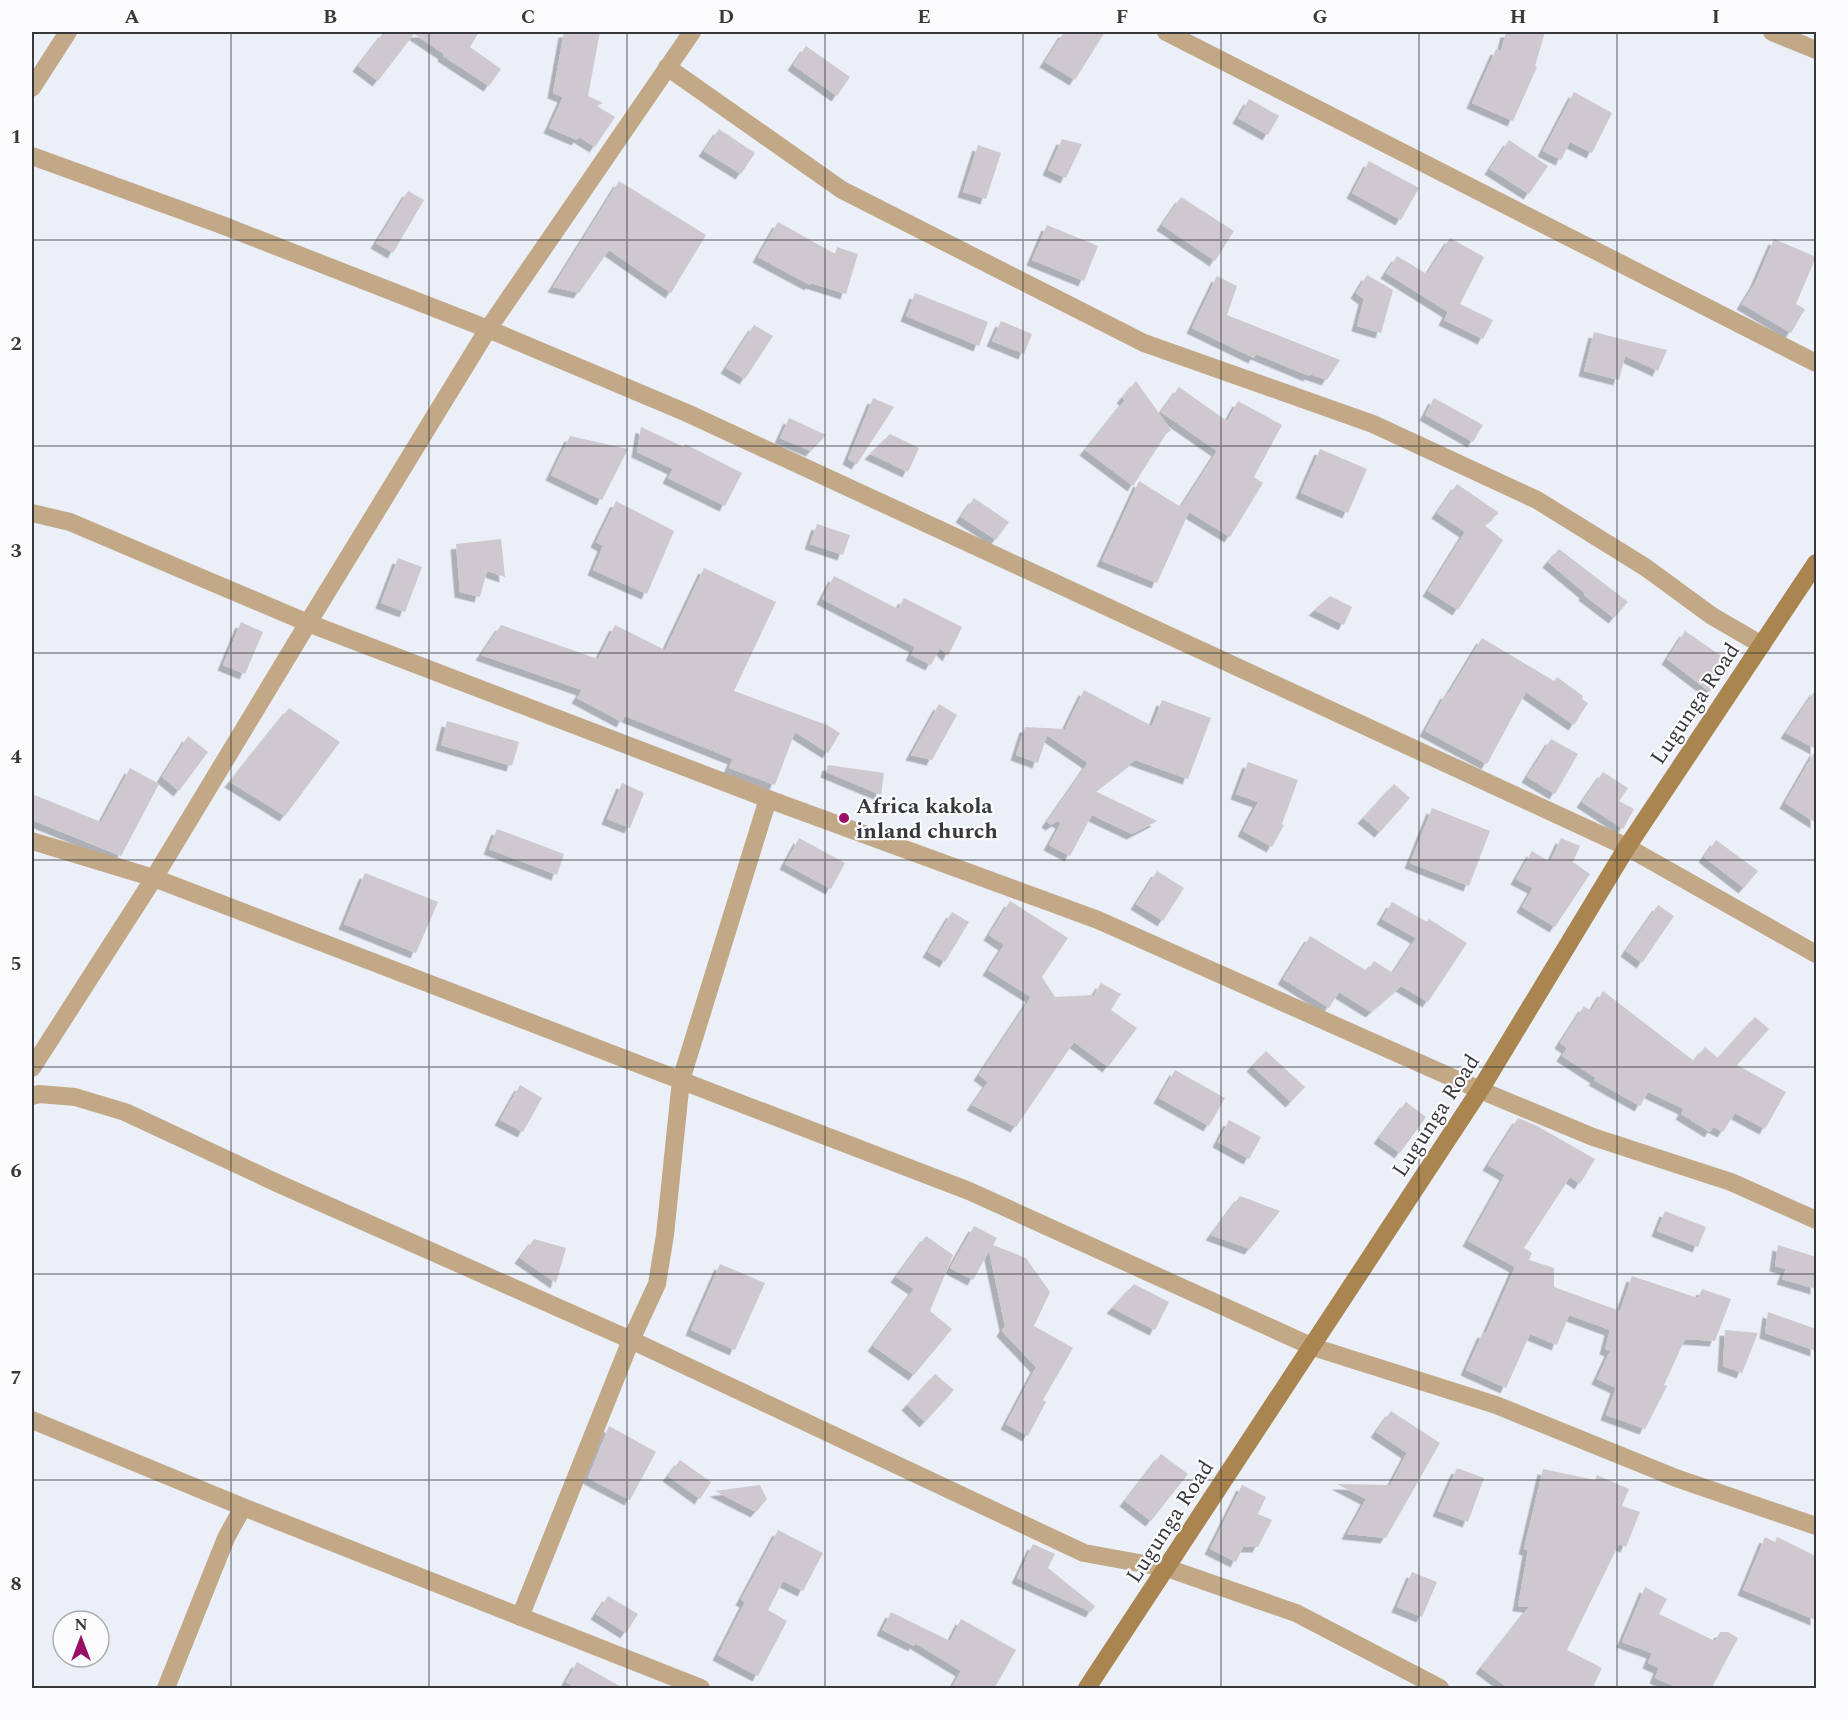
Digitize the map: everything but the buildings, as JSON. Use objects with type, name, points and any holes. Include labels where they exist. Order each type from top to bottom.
[{"type":"street","points":[[34,78],[68,32]]},
{"type":"street","points":[[32,1068],[154,878],[488,329],[692,32]]},
{"type":"street","points":[[1166,32],[1816,363]]},
{"type":"street","points":[[1772,32],[1816,50]]},
{"type":"street","points":[[667,67],[842,190],[1144,343],[1373,424],[1537,500],[1645,567],[1712,616],[1762,645]]},
{"type":"street","points":[[32,156],[222,225],[488,329],[687,413],[1627,847],[1816,954]]},
{"type":"street","points":[[32,513],[70,522],[308,623],[768,798],[1098,920],[1480,1090],[1593,1137],[1731,1182],[1816,1220]]},
{"type":"street","name":"Lugunga Road","points":[[1087,1689],[1480,1090],[1627,847],[1816,563]]},
{"type":"street","points":[[520,1617],[631,1340],[657,1284],[665,1235],[681,1080],[768,798]]},
{"type":"street","points":[[32,841],[154,878],[969,1191],[1312,1347],[1496,1405],[1676,1478],[1816,1526]]},
{"type":"street","points":[[32,1096],[39,1094],[75,1096],[125,1112],[288,1188],[631,1340],[1084,1553],[1167,1568],[1296,1613],[1440,1689]]},
{"type":"street","points":[[32,1420],[243,1507],[701,1689]]},
{"type":"street","points":[[166,1689],[226,1538],[243,1507]]},
{"type":"place","name":"Africa kakola inland church","points":[[844,818]]}]
